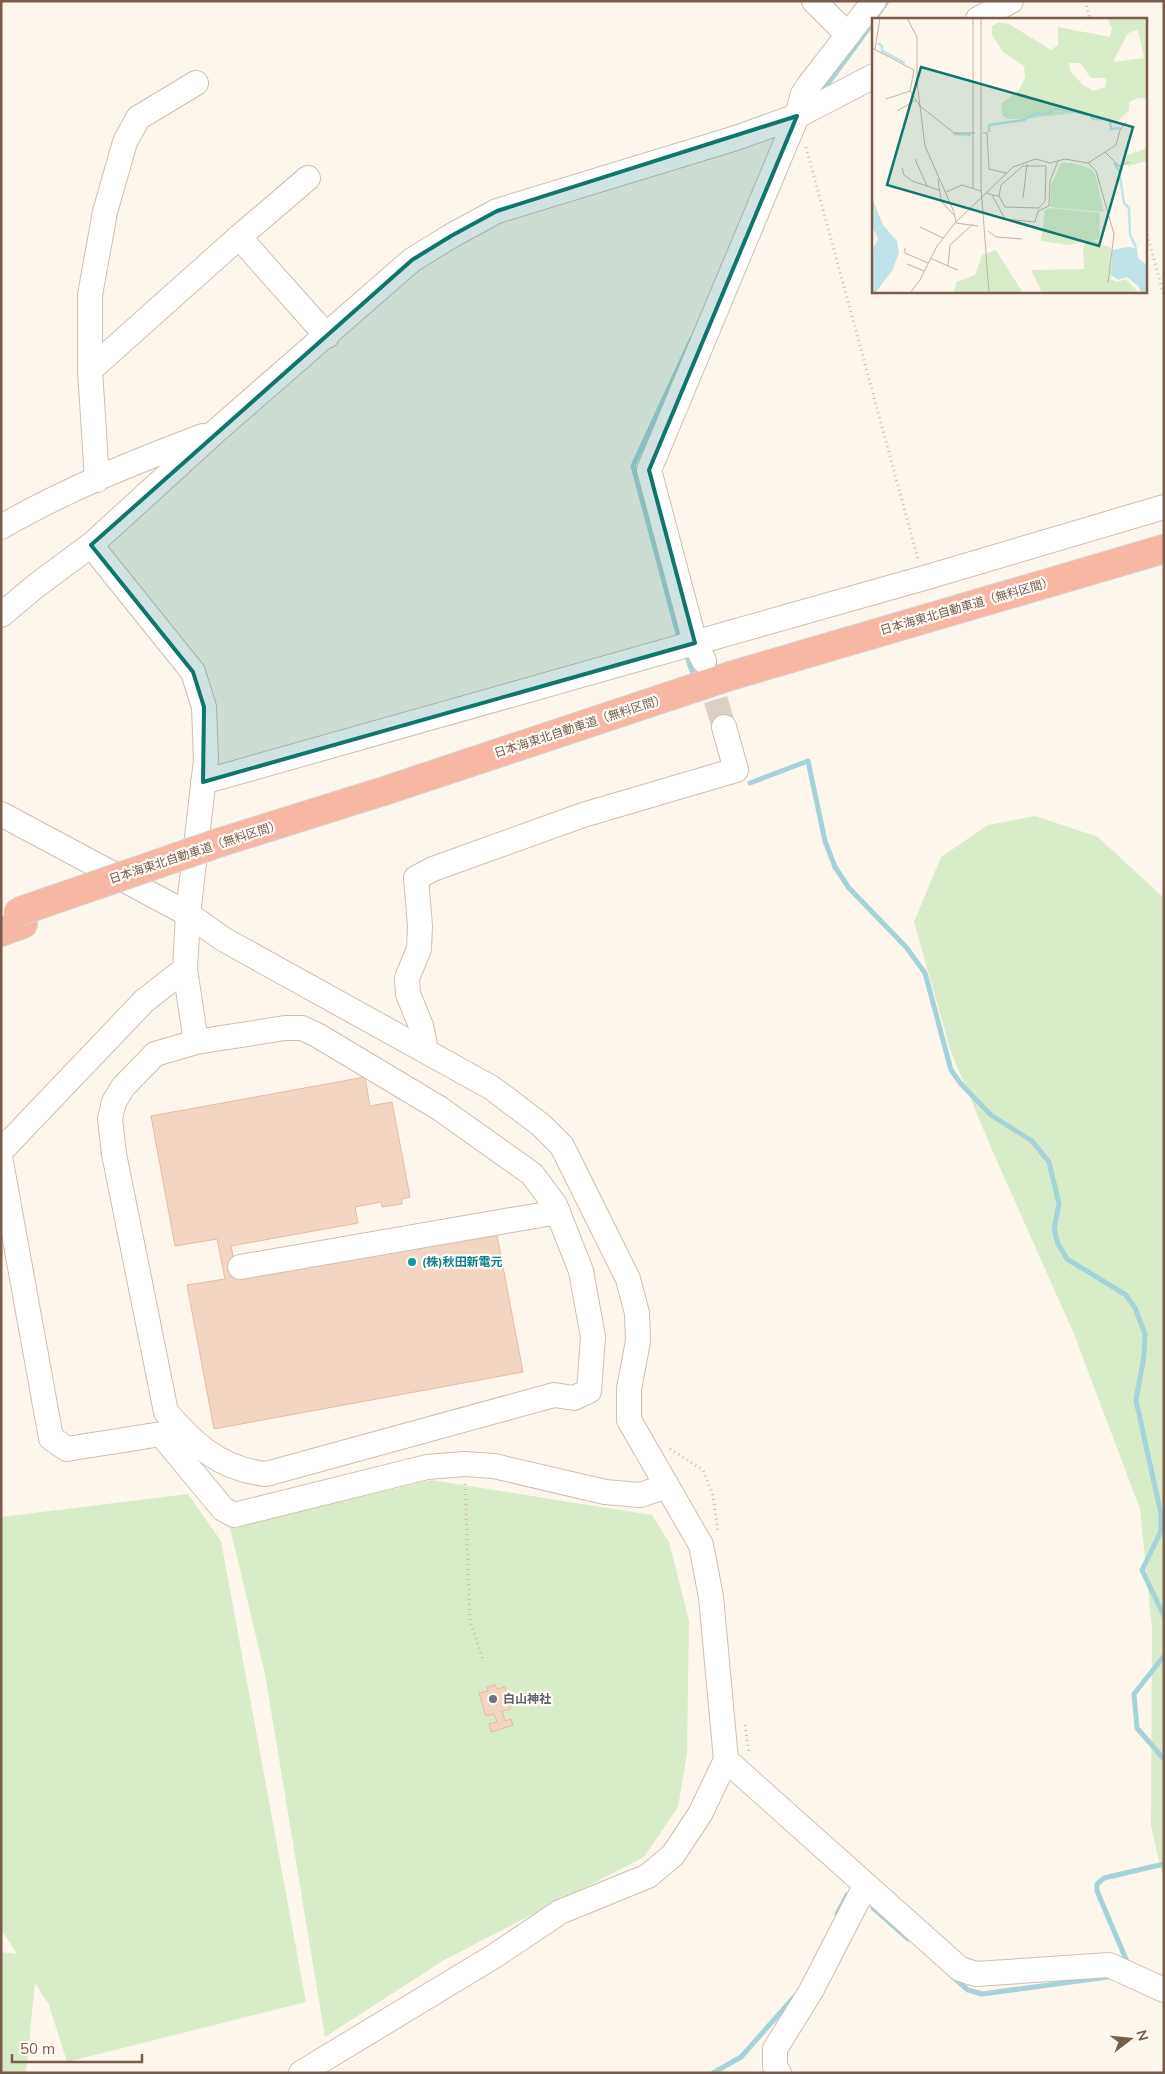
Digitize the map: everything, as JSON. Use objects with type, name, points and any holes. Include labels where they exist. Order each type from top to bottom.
[{"type":"highway","name":"日本海東北自動車道（無料区間）","points":[[11,922],[384,791],[730,676],[1164,549]]},
{"type":"highway","name":"日本海東北自動車道（無料区間）","points":[[223,847],[933,632],[1164,567]]},
{"type":"street","points":[[814,1],[848,35]]},
{"type":"street","points":[[699,652],[649,470],[797,116],[803,94],[874,1]]},
{"type":"street","points":[[980,18],[1010,1]]},
{"type":"street","points":[[1,615],[91,545],[216,431],[412,260],[497,211],[736,138],[797,116],[872,77]]},
{"type":"street","points":[[98,480],[90,370],[90,295],[106,212],[125,142],[138,118],[196,83]]},
{"type":"street","points":[[90,370],[308,178]]},
{"type":"street","points":[[239,237],[327,336]]},
{"type":"street","points":[[1,527],[42,505],[98,480],[116,469],[216,431]]},
{"type":"street","points":[[203,782],[699,652],[924,578],[1164,507]]},
{"type":"street","points":[[91,545],[193,672],[204,707],[206,760],[188,914],[184,969],[196,1042]]},
{"type":"street","points":[[426,1050],[421,1026],[408,994],[406,978],[419,949],[420,926],[416,878],[433,868],[583,815],[736,770],[724,726]]},
{"type":"street","points":[[1,814],[188,914],[223,939],[492,1088],[541,1125],[562,1146],[628,1279],[637,1313],[638,1341],[629,1389],[629,1420],[701,1545],[711,1597],[726,1760],[700,1814],[673,1854],[648,1876],[560,1912],[496,1955],[301,2073]]},
{"type":"street","points":[[1,1151],[144,1002],[184,969]]},
{"type":"street","points":[[285,1028],[302,1028],[317,1035],[439,1108],[532,1174],[558,1212],[583,1280],[593,1337],[589,1392],[574,1398],[554,1395],[266,1474],[250,1472],[216,1460],[187,1436],[166,1412],[114,1154],[110,1119],[114,1102],[123,1087],[155,1054],[196,1042],[285,1028]]},
{"type":"street","points":[[1,1162],[51,1438],[67,1449],[161,1434],[223,1509],[234,1515],[427,1467],[464,1464],[494,1466],[605,1492],[640,1495],[667,1486]]},
{"type":"street","points":[[240,1267],[558,1212]]},
{"type":"street","points":[[726,1760],[960,1969],[976,1974],[1109,1966],[1164,1990]]},
{"type":"street","points":[[779,2073],[775,2067],[776,2049],[811,1991],[865,1886]]},
{"type":"path","points":[[1085,1],[1090,18]]},
{"type":"path","points":[[797,116],[924,578]]},
{"type":"path","points":[[1148,237],[1164,296]]},
{"type":"path","points":[[464,1464],[470,1620],[483,1660]]},
{"type":"highlighted area","points":[[797,116],[649,470],[695,643],[203,782],[204,707],[193,672],[91,545],[412,260],[451,236],[497,211]]},
{"type":"green space","points":[[1035,816],[1098,837],[1164,898],[1164,1883],[1151,1826],[1152,1628],[1140,1509],[1074,1334],[992,1150],[951,1052],[914,922],[941,857],[988,825]]},
{"type":"green space","points":[[431,1480],[652,1515],[669,1542],[689,1621],[687,1754],[678,1807],[644,1857],[444,1960],[325,2037],[265,1674],[230,1528]]},
{"type":"green space","points":[[188,1494],[221,1541],[306,2002],[67,2062],[49,2005],[35,1983],[26,2073],[1,2073],[1,1952],[17,1954],[1,1929],[1,1517]]},
{"type":"building","name":"(株)秋田新電元","points":[[365,1077],[370,1106],[392,1102],[410,1197],[402,1199],[402,1204],[382,1207],[381,1202],[355,1207],[358,1223],[231,1246],[237,1277],[496,1230],[523,1372],[214,1429],[187,1285],[225,1279],[217,1239],[175,1246],[151,1116]]},
{"type":"building","points":[[495,1685],[497,1689],[505,1687],[511,1709],[502,1711],[505,1721],[511,1719],[513,1725],[491,1732],[489,1724],[497,1722],[494,1714],[486,1716],[479,1693],[488,1691],[487,1687]]},
{"type":"waterway","points":[[876,18],[887,1]]},
{"type":"waterway","points":[[821,93],[872,24]]},
{"type":"waterway","points":[[678,634],[633,466],[692,338]]},
{"type":"waterway","points":[[687,657],[695,680]]},
{"type":"waterway","points":[[750,783],[808,761],[825,841],[835,867],[849,888],[906,947],[925,973],[951,1070],[961,1084],[991,1115],[1032,1141],[1049,1162],[1059,1204],[1054,1229],[1058,1244],[1067,1259],[1126,1295],[1135,1308],[1145,1334],[1144,1356],[1136,1400],[1161,1514],[1161,1531],[1142,1570],[1164,1616]]},
{"type":"waterway","points":[[1164,1656],[1134,1694],[1137,1728],[1164,1759]]},
{"type":"waterway","points":[[1128,1964],[1097,1891],[1097,1884],[1104,1878],[1164,1864]]},
{"type":"waterway","points":[[837,1914],[847,1895]]},
{"type":"waterway","points":[[873,1908],[908,1939]]},
{"type":"waterway","points":[[953,1977],[968,1990],[982,1994],[1108,1977]]},
{"type":"waterway","points":[[713,2073],[741,2057],[796,1995]]},
{"type":"tunnel","points":[[705,665],[724,727]]},
{"type":"place","name":"(株)秋田新電元","points":[[412,1262]]},
{"type":"place","name":"白山神社","points":[[493,1699]]}]
